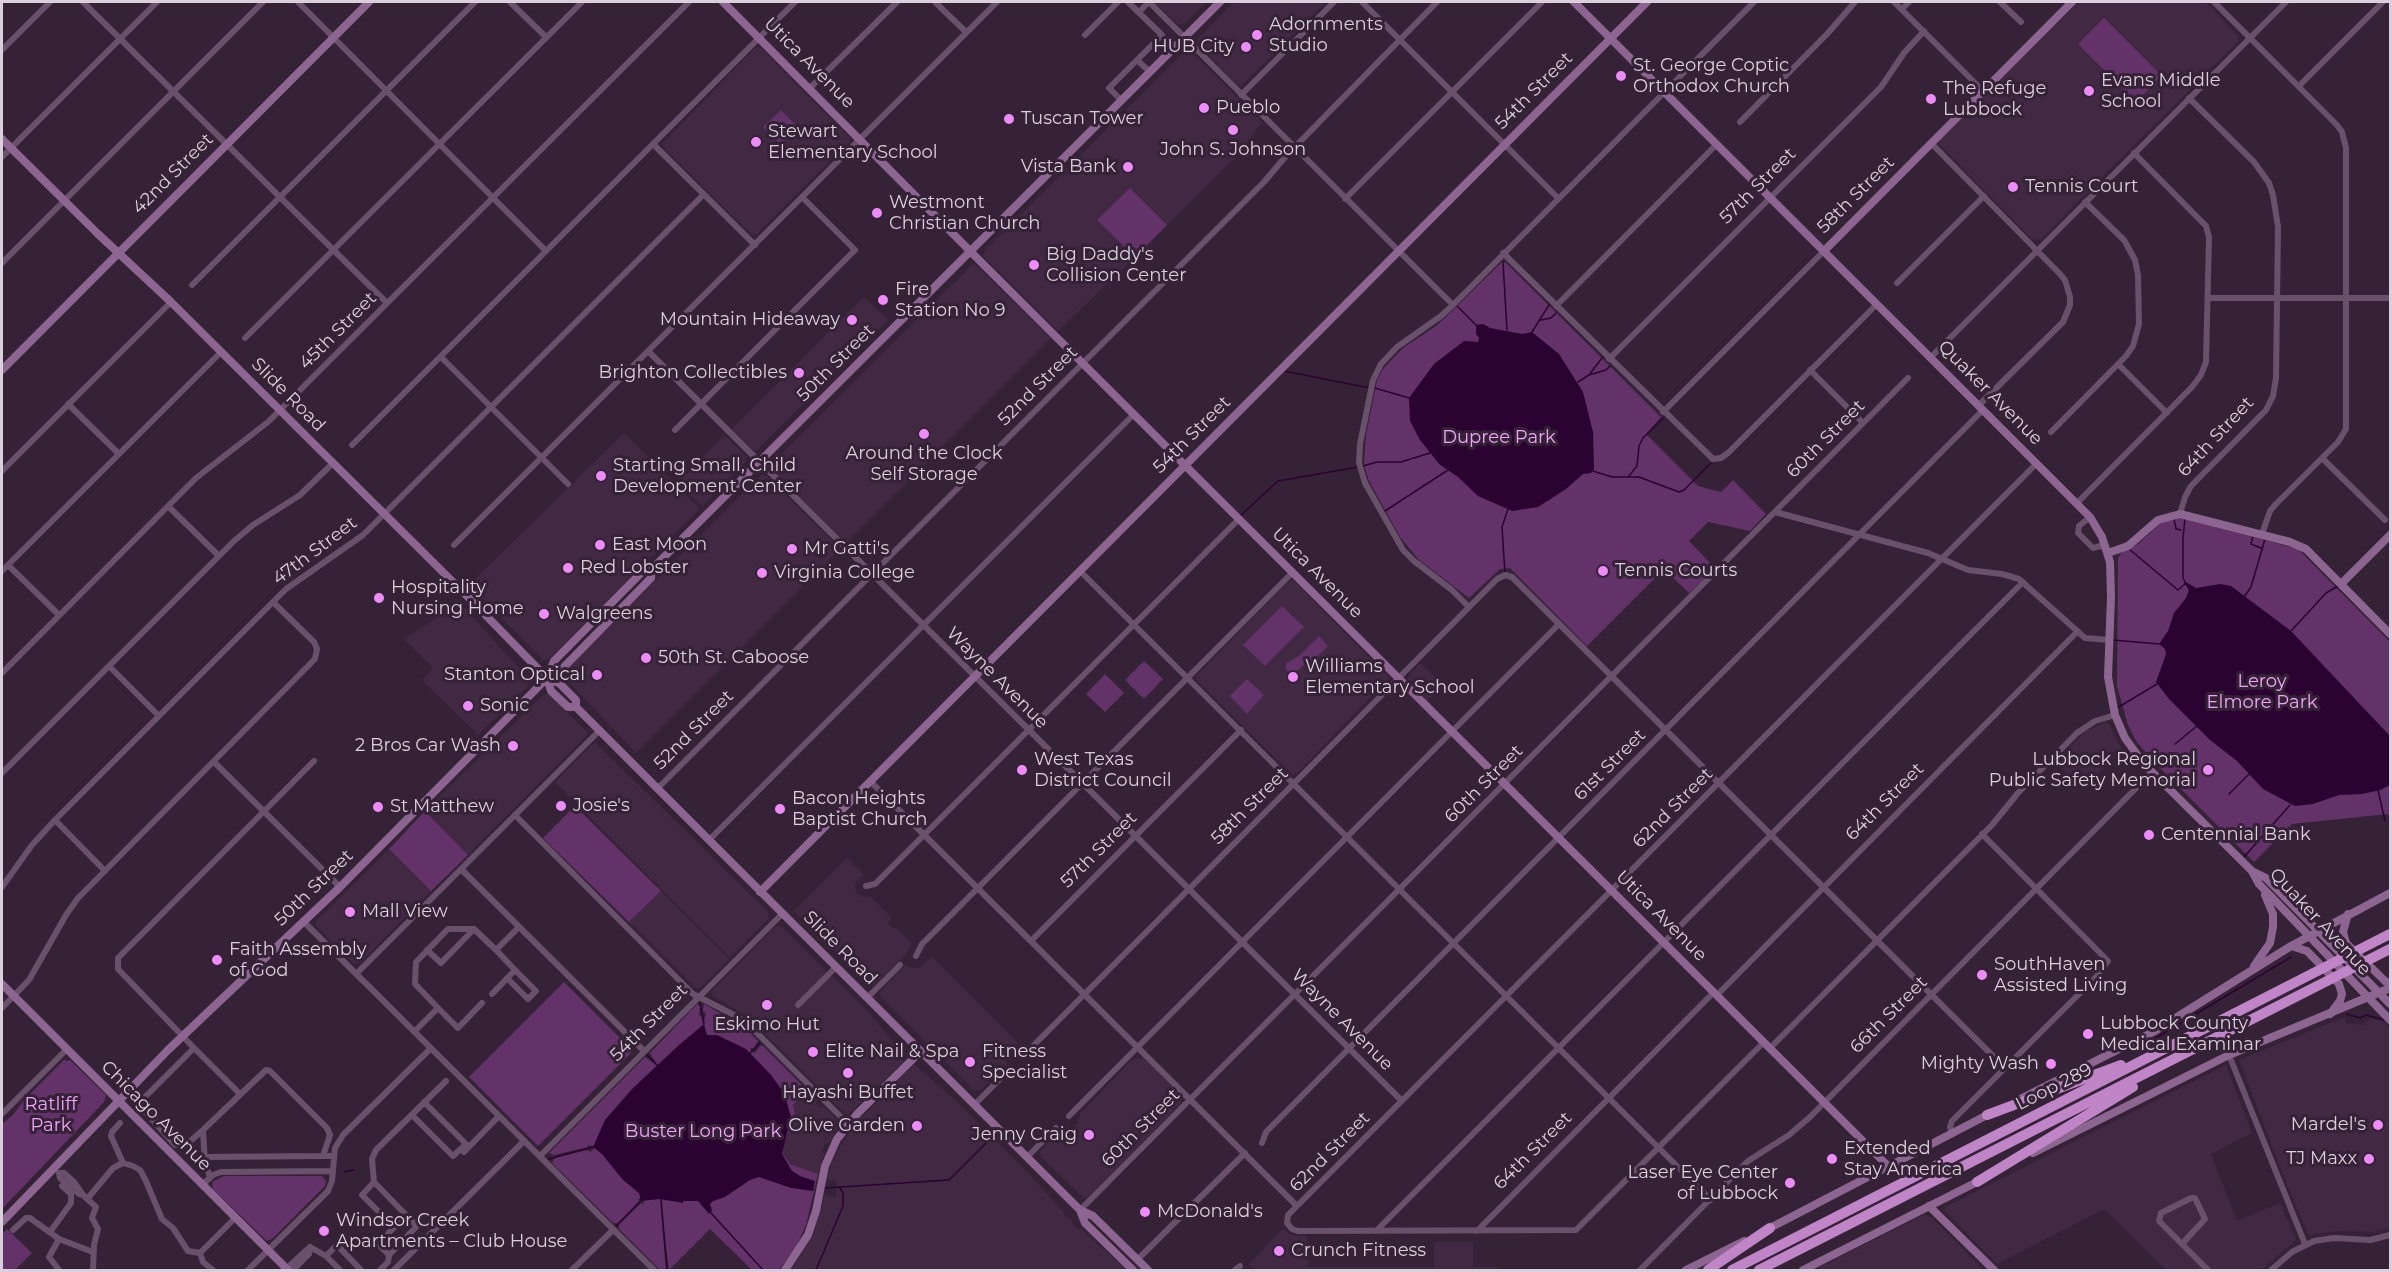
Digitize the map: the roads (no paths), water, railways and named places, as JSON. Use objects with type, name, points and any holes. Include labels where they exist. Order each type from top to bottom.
[{"type":"highway","name":"Loop 289","points":[[1732,1270],[2391,934]]},
{"type":"highway","name":"Loop 289","points":[[1759,1270],[2391,948]]},
{"type":"highway","points":[[1987,1115],[2161,1050]]},
{"type":"highway","points":[[1977,1182],[2093,1109],[2156,1074],[2188,1051]]},
{"type":"highway","points":[[1708,1270],[1770,1228]]},
{"type":"main road","name":"42nd Street","points":[[2,370],[369,2]]},
{"type":"main road","name":"Utica Avenue","points":[[723,2],[1889,1167]]},
{"type":"main road","name":"50th Street","points":[[2,1222],[183,1035],[340,887],[547,678],[554,661],[643,571],[652,569],[1220,2]]},
{"type":"main road","name":"Quaker Avenue","points":[[1574,2],[2090,517],[2106,549],[2111,575],[2108,677],[2115,715],[2130,747],[2152,772],[2252,871],[2259,884],[2391,1020]]},
{"type":"main road","name":"54th Street","points":[[760,892],[1647,2]]},
{"type":"main road","name":"58th Street","points":[[1824,250],[2072,2]]},
{"type":"main road","name":"Slide Road","points":[[2,139],[171,302],[547,678],[559,683],[576,700],[576,707],[599,731],[1080,1210],[1093,1216],[1148,1270]]},
{"type":"main road","points":[[2106,549],[2135,542],[2158,520],[2180,514],[2262,534],[2302,546],[2391,634]]},
{"type":"main road","points":[[2341,584],[2391,535]]},
{"type":"main road","name":"Quaker Avenue","points":[[2252,871],[2266,878],[2391,1004]]},
{"type":"main road","points":[[2248,973],[2265,951],[2273,927],[2270,905],[2259,884]]},
{"type":"main road","points":[[1686,1270],[2153,1032],[2318,930],[2391,893]]},
{"type":"main road","points":[[1803,1270],[2229,1055],[2368,998],[2391,986],[2346,943],[2343,932],[2348,914]]},
{"type":"main road","points":[[2291,946],[2307,951],[2339,984],[2342,994],[2340,1001],[2330,1014]]},
{"type":"main road","name":"Chicago Avenue","points":[[2,984],[289,1270]]},
{"type":"main road","points":[[785,1270],[808,1236],[827,1161],[837,1139],[920,1052]]},
{"type":"main road","points":[[1929,1206],[1994,1270]]},
{"type":"main road","name":"Slide Road","points":[[1080,1210],[1085,1223],[1133,1270]]},
{"type":"street","points":[[2,50],[50,2]]},
{"type":"street","points":[[83,2],[387,303]]},
{"type":"street","points":[[2,157],[157,2]]},
{"type":"street","points":[[2,263],[263,2]]},
{"type":"street","points":[[298,2],[546,251]]},
{"type":"street","points":[[192,285],[475,2]]},
{"type":"street","points":[[510,2],[546,37]]},
{"type":"street","points":[[245,338],[582,2]]},
{"type":"street","name":"45th Street","points":[[2,673],[196,478],[254,434],[280,410],[688,2]]},
{"type":"street","points":[[352,445],[795,2]]},
{"type":"street","points":[[810,88],[897,2]]},
{"type":"street","points":[[935,2],[966,32]]},
{"type":"street","points":[[454,546],[997,2]]},
{"type":"street","points":[[1085,35],[1118,2]]},
{"type":"street","points":[[1121,100],[1109,88],[1162,35],[1128,2]]},
{"type":"street","points":[[1139,12],[1149,2],[1453,305]]},
{"type":"street","points":[[1241,95],[1334,2]]},
{"type":"street","points":[[1362,2],[1558,198]]},
{"type":"street","name":"52nd Street","points":[[657,789],[1264,182],[1294,147],[1437,2]]},
{"type":"street","points":[[1345,199],[1542,2]]},
{"type":"street","points":[[1469,607],[1403,550],[1363,479],[1359,464],[1360,444],[1373,380],[1381,365],[1397,347],[1453,305],[1754,2]]},
{"type":"street","points":[[1740,122],[1828,33],[1855,2]]},
{"type":"street","points":[[1894,2],[1983,91]]},
{"type":"street","points":[[1902,9],[1909,2]]},
{"type":"street","points":[[2000,2],[2021,22]]},
{"type":"street","points":[[2214,2],[2337,125],[2345,139],[2346,429],[2338,442],[2270,511],[2262,534]]},
{"type":"street","points":[[1930,357],[2286,2]]},
{"type":"street","points":[[2299,86],[2383,2]]},
{"type":"street","name":"57th Street","points":[[1610,359],[1881,87],[1904,54],[1924,31]]},
{"type":"street","points":[[1138,61],[1150,72]]},
{"type":"street","name":"64th Street","points":[[2180,514],[2191,486],[2271,402],[2276,378],[2278,227],[2277,210],[2269,183],[2254,162],[2189,98]]},
{"type":"street","points":[[1931,143],[2037,250]]},
{"type":"street","points":[[653,144],[754,244]]},
{"type":"street","points":[[1556,306],[1717,144]]},
{"type":"street","points":[[2077,503],[2197,382],[2206,362],[2209,237],[2206,226],[2134,153]]},
{"type":"street","name":"47th Street","points":[[2,887],[32,845],[55,820],[273,602],[296,580],[353,545],[704,194]]},
{"type":"street","points":[[675,430],[855,250],[802,196]]},
{"type":"street","points":[[1896,283],[1984,196]]},
{"type":"street","points":[[2051,432],[2133,346],[2139,324],[2138,267],[2124,240],[2085,202]]},
{"type":"street","name":"58th Street","points":[[1663,412],[1824,250]]},
{"type":"street","name":"61st Street","points":[[1262,1143],[1266,1132],[1859,535],[2063,322],[2070,305],[2066,280],[2037,250]]},
{"type":"street","points":[[1503,254],[1710,458],[1719,459],[1728,453],[1877,304]]},
{"type":"street","points":[[2208,298],[2391,298]]},
{"type":"street","points":[[2,471],[171,302]]},
{"type":"street","name":"Wayne Avenue","points":[[648,351],[1402,1101]]},
{"type":"street","points":[[2,571],[221,352]]},
{"type":"street","points":[[441,357],[568,484]]},
{"type":"street","points":[[2118,364],[2167,413]]},
{"type":"street","points":[[1810,370],[1863,423]]},
{"type":"street","name":"60th Street","points":[[1080,1210],[1612,678],[1908,378]]},
{"type":"street","points":[[68,404],[118,454]]},
{"type":"street","points":[[708,840],[1134,414]]},
{"type":"street","points":[[2322,458],[2385,519]]},
{"type":"street","points":[[2,772],[244,532],[300,495],[333,463]]},
{"type":"street","name":"62nd Street","points":[[1376,1231],[1298,1231],[1289,1227],[1288,1215],[2037,463]]},
{"type":"street","points":[[168,506],[219,556]]},
{"type":"street","points":[[1775,512],[1942,557],[1968,570],[2002,574],[2023,582],[2085,638],[2109,640]]},
{"type":"street","points":[[2090,517],[2079,526],[2078,533],[2093,548],[2106,549]]},
{"type":"street","points":[[866,886],[875,884],[1239,519]]},
{"type":"street","points":[[8,565],[59,615]]},
{"type":"street","points":[[1080,571],[1711,1200]]},
{"type":"street","points":[[916,956],[918,947],[1293,572]]},
{"type":"street","name":"58th Street","points":[[1016,1056],[1023,1056],[1497,579],[1505,574],[1512,578],[1559,624]]},
{"type":"street","points":[[1376,1231],[2023,582]]},
{"type":"street","points":[[2,1008],[29,980],[71,906],[311,665],[316,653],[314,642],[273,602]]},
{"type":"street","points":[[1069,1116],[1559,624],[2005,1068]]},
{"type":"street","name":"64th Street","points":[[1477,1231],[2077,632]]},
{"type":"street","points":[[109,666],[159,716]]},
{"type":"street","points":[[1376,1231],[1570,1231],[1580,1228],[1659,1148],[1876,941],[1982,834],[2018,793],[2077,733],[2095,722],[2115,715]]},
{"type":"street","name":"57th Street","points":[[1031,941],[1240,730]]},
{"type":"street","points":[[357,974],[599,731]]},
{"type":"street","points":[[240,1094],[124,976],[117,965],[118,958],[314,760]]},
{"type":"street","points":[[214,762],[340,887]]},
{"type":"street","name":"66th Street","points":[[1640,1270],[1748,1161],[1800,1127],[2152,772]]},
{"type":"street","points":[[871,782],[1298,1206]]},
{"type":"street","points":[[515,815],[693,994],[750,1026],[849,1124]]},
{"type":"street","points":[[55,820],[105,871]]},
{"type":"street","points":[[1953,1134],[1950,1127],[1952,1120],[2108,961],[1982,834]]},
{"type":"street","points":[[461,868],[644,1051]]},
{"type":"street","name":"54th Street","points":[[540,1156],[782,914]]},
{"type":"street","points":[[303,921],[654,1270]]},
{"type":"street","points":[[496,950],[519,927]]},
{"type":"street","points":[[427,950],[441,963],[474,928]]},
{"type":"street","points":[[482,1003],[458,1028],[415,984],[416,962],[447,929],[474,928],[536,991],[528,999],[507,978]]},
{"type":"street","points":[[867,998],[900,965]]},
{"type":"street","points":[[798,1005],[836,967]]},
{"type":"street","points":[[492,994],[515,970]]},
{"type":"street","points":[[414,1032],[438,1008]]},
{"type":"street","points":[[195,1048],[141,1101],[140,1106],[175,1145],[186,1145],[266,1070],[270,1071],[329,1131],[323,1156]]},
{"type":"street","points":[[248,1270],[328,1191],[331,1185],[335,1148],[343,1135],[430,1048]]},
{"type":"street","points":[[2,1114],[67,1049]]},
{"type":"street","points":[[2229,1055],[2305,1244]]},
{"type":"street","points":[[974,1105],[1006,1072]]},
{"type":"street","points":[[380,1270],[388,1262],[389,1255],[417,1226],[374,1182],[372,1159],[376,1150],[446,1081]]},
{"type":"street","points":[[130,1089],[141,1101]]},
{"type":"street","points":[[412,1115],[453,1156],[466,1144],[424,1102]]},
{"type":"street","points":[[464,1152],[499,1116]]},
{"type":"street","points":[[120,1124],[112,1132],[111,1137],[123,1163],[140,1170],[162,1219],[174,1228],[188,1251],[200,1254]]},
{"type":"street","points":[[1027,1157],[1056,1128]]},
{"type":"street","points":[[203,1130],[205,1157],[210,1177]]},
{"type":"street","points":[[394,1270],[524,1141]]},
{"type":"street","points":[[1137,1260],[1245,1153]]},
{"type":"street","points":[[205,1157],[333,1156]]},
{"type":"street","points":[[93,1270],[93,1252],[98,1229],[92,1218],[96,1207],[86,1196],[113,1168],[123,1163]]},
{"type":"street","points":[[202,1185],[210,1177],[221,1172],[332,1171]]},
{"type":"street","points":[[374,1182],[362,1195],[394,1227]]},
{"type":"street","points":[[50,1232],[71,1203],[71,1194],[62,1186]]},
{"type":"street","points":[[2182,1244],[2205,1219],[2195,1198],[2164,1211],[2159,1216],[2160,1222],[2182,1244],[2208,1270]]},
{"type":"street","points":[[389,1255],[378,1244],[406,1215]]},
{"type":"street","points":[[13,1230],[26,1218],[30,1218],[59,1239],[93,1252]]},
{"type":"street","points":[[200,1254],[236,1218]]},
{"type":"street","points":[[572,1270],[613,1230]]},
{"type":"street","points":[[2271,1270],[2305,1244],[2325,1239],[2370,1240],[2391,1235]]},
{"type":"street","points":[[59,1239],[49,1257],[59,1270]]},
{"type":"street","points":[[326,1256],[337,1245],[361,1270]]},
{"type":"street","points":[[289,1270],[310,1247],[326,1256],[340,1270]]},
{"type":"street","points":[[200,1254],[203,1262],[213,1270]]},
{"type":"waterway","points":[[1503,262],[1507,330]]},
{"type":"waterway","points":[[1532,332],[1549,305]]},
{"type":"waterway","points":[[1457,306],[1476,325]]},
{"type":"waterway","points":[[1541,320],[1551,318],[1556,313]]},
{"type":"waterway","points":[[1578,382],[1589,375],[1602,358]]},
{"type":"waterway","points":[[1589,375],[1606,370],[1610,366]]},
{"type":"waterway","points":[[1284,371],[1370,388]]},
{"type":"waterway","points":[[1375,388],[1409,398]]},
{"type":"waterway","points":[[1629,476],[1637,466],[1639,446],[1643,438],[1663,418]]},
{"type":"waterway","points":[[1363,466],[1377,462],[1401,462],[1430,453]]},
{"type":"waterway","points":[[1593,471],[1612,477],[1639,477],[1679,492],[1684,490],[1711,463]]},
{"type":"waterway","points":[[1241,515],[1278,481],[1358,467]]},
{"type":"waterway","points":[[1385,511],[1448,470]]},
{"type":"waterway","points":[[1505,574],[1502,527],[1508,509]]},
{"type":"waterway","points":[[2185,518],[2183,578],[2185,582]]},
{"type":"waterway","points":[[2174,519],[2176,529],[2181,530]]},
{"type":"waterway","points":[[2253,536],[2251,544],[2261,548]]},
{"type":"waterway","points":[[2244,597],[2251,587],[2265,539]]},
{"type":"waterway","points":[[2129,549],[2178,590],[2185,584]]},
{"type":"waterway","points":[[2291,631],[2326,593],[2338,586]]},
{"type":"waterway","points":[[2113,640],[2159,644]]},
{"type":"waterway","points":[[2117,708],[2157,684]]},
{"type":"waterway","points":[[2175,744],[2197,726]]},
{"type":"waterway","points":[[2229,794],[2249,774]]},
{"type":"waterway","points":[[2378,790],[2385,821]]},
{"type":"waterway","points":[[2244,857],[2290,805]]},
{"type":"waterway","points":[[2149,1042],[2291,957]]},
{"type":"waterway","points":[[700,1003],[704,1024]]},
{"type":"waterway","points":[[2347,1014],[2360,1018],[2366,1015],[2384,1020]]},
{"type":"waterway","points":[[750,1053],[760,1043]]},
{"type":"waterway","points":[[647,1055],[658,1066]]},
{"type":"waterway","points":[[825,1188],[949,1180],[992,1137]]},
{"type":"waterway","points":[[549,1159],[593,1147]]},
{"type":"waterway","points":[[344,1172],[354,1170]]},
{"type":"waterway","points":[[816,1270],[843,1206],[843,1193],[840,1188]]},
{"type":"waterway","points":[[661,1199],[667,1270]]},
{"type":"waterway","points":[[616,1226],[641,1201]]},
{"type":"waterway","points":[[711,1213],[763,1270]]},
{"type":"place","name":"Adornments Studio","points":[[1257,35]]},
{"type":"place","name":"HUB City","points":[[1246,47]]},
{"type":"place","name":"St. George Coptic Orthodox Church","points":[[1621,76]]},
{"type":"place","name":"Evans Middle School","points":[[2089,91]]},
{"type":"place","name":"The Refuge Lubbock","points":[[1931,99]]},
{"type":"place","name":"Pueblo","points":[[1204,108]]},
{"type":"place","name":"Tuscan Tower","points":[[1009,119]]},
{"type":"place","name":"John S. Johnson","points":[[1233,130]]},
{"type":"place","name":"Stewart Elementary School","points":[[756,142]]},
{"type":"place","name":"Vista Bank","points":[[1128,167]]},
{"type":"place","name":"Tennis Court","points":[[2013,187]]},
{"type":"place","name":"Westmont Christian Church","points":[[877,213]]},
{"type":"place","name":"Big Daddy's Collision Center","points":[[1034,265]]},
{"type":"place","name":"Fire Station No 9","points":[[883,300]]},
{"type":"place","name":"Mountain Hideaway","points":[[852,320]]},
{"type":"place","name":"Brighton Collectibles","points":[[799,373]]},
{"type":"place","name":"Around the Clock Self Storage","points":[[924,434]]},
{"type":"place","name":"Starting Small, Child Development Center","points":[[601,476]]},
{"type":"place","name":"East Moon","points":[[600,545]]},
{"type":"place","name":"Mr Gatti's","points":[[792,549]]},
{"type":"place","name":"Red Lobster","points":[[568,568]]},
{"type":"place","name":"Tennis Courts","points":[[1603,571]]},
{"type":"place","name":"Virginia College","points":[[762,573]]},
{"type":"place","name":"Hospitality Nursing Home","points":[[379,598]]},
{"type":"place","name":"Walgreens","points":[[544,614]]},
{"type":"place","name":"50th St. Caboose","points":[[646,658]]},
{"type":"place","name":"Stanton Optical","points":[[597,675]]},
{"type":"place","name":"Williams Elementary School","points":[[1293,677]]},
{"type":"place","name":"Sonic","points":[[468,706]]},
{"type":"place","name":"2 Bros Car Wash","points":[[513,746]]},
{"type":"place","name":"West Texas District Council","points":[[1022,770]]},
{"type":"place","name":"Lubbock Regional Public Safety Memorial","points":[[2208,770]]},
{"type":"place","name":"Josie's","points":[[561,806]]},
{"type":"place","name":"St Matthew","points":[[378,807]]},
{"type":"place","name":"Bacon Heights Baptist Church","points":[[780,809]]},
{"type":"place","name":"Centennial Bank","points":[[2149,835]]},
{"type":"place","name":"Mall View","points":[[350,912]]},
{"type":"place","name":"Faith Assembly of God","points":[[217,960]]},
{"type":"place","name":"SouthHaven Assisted Living","points":[[1982,975]]},
{"type":"place","name":"Eskimo Hut","points":[[767,1005]]},
{"type":"place","name":"Lubbock County Medical Examinar","points":[[2088,1034]]},
{"type":"place","name":"Elite Nail & Spa","points":[[813,1052]]},
{"type":"place","name":"Fitness Specialist","points":[[970,1062]]},
{"type":"place","name":"Mighty Wash","points":[[2051,1064]]},
{"type":"place","name":"Hayashi Buffet","points":[[848,1073]]},
{"type":"place","name":"Mardel's","points":[[2378,1125]]},
{"type":"place","name":"Olive Garden","points":[[917,1126]]},
{"type":"place","name":"Jenny Craig","points":[[1089,1135]]},
{"type":"place","name":"Extended Stay America","points":[[1832,1159]]},
{"type":"place","name":"TJ Maxx","points":[[2369,1159]]},
{"type":"place","name":"Laser Eye Center of Lubbock","points":[[1790,1183]]},
{"type":"place","name":"McDonald's","points":[[1145,1212]]},
{"type":"place","name":"Windsor Creek Apartments – Club House","points":[[324,1231]]},
{"type":"place","name":"Crunch Fitness","points":[[1279,1251]]},
{"type":"park label","name":"Dupree Park","points":[[1499,438]]},
{"type":"park label","name":"Leroy Elmore Park","points":[[2262,692]]},
{"type":"park label","name":"Ratliff Park","points":[[51,1115]]},
{"type":"park label","name":"Buster Long Park","points":[[703,1132]]}]
